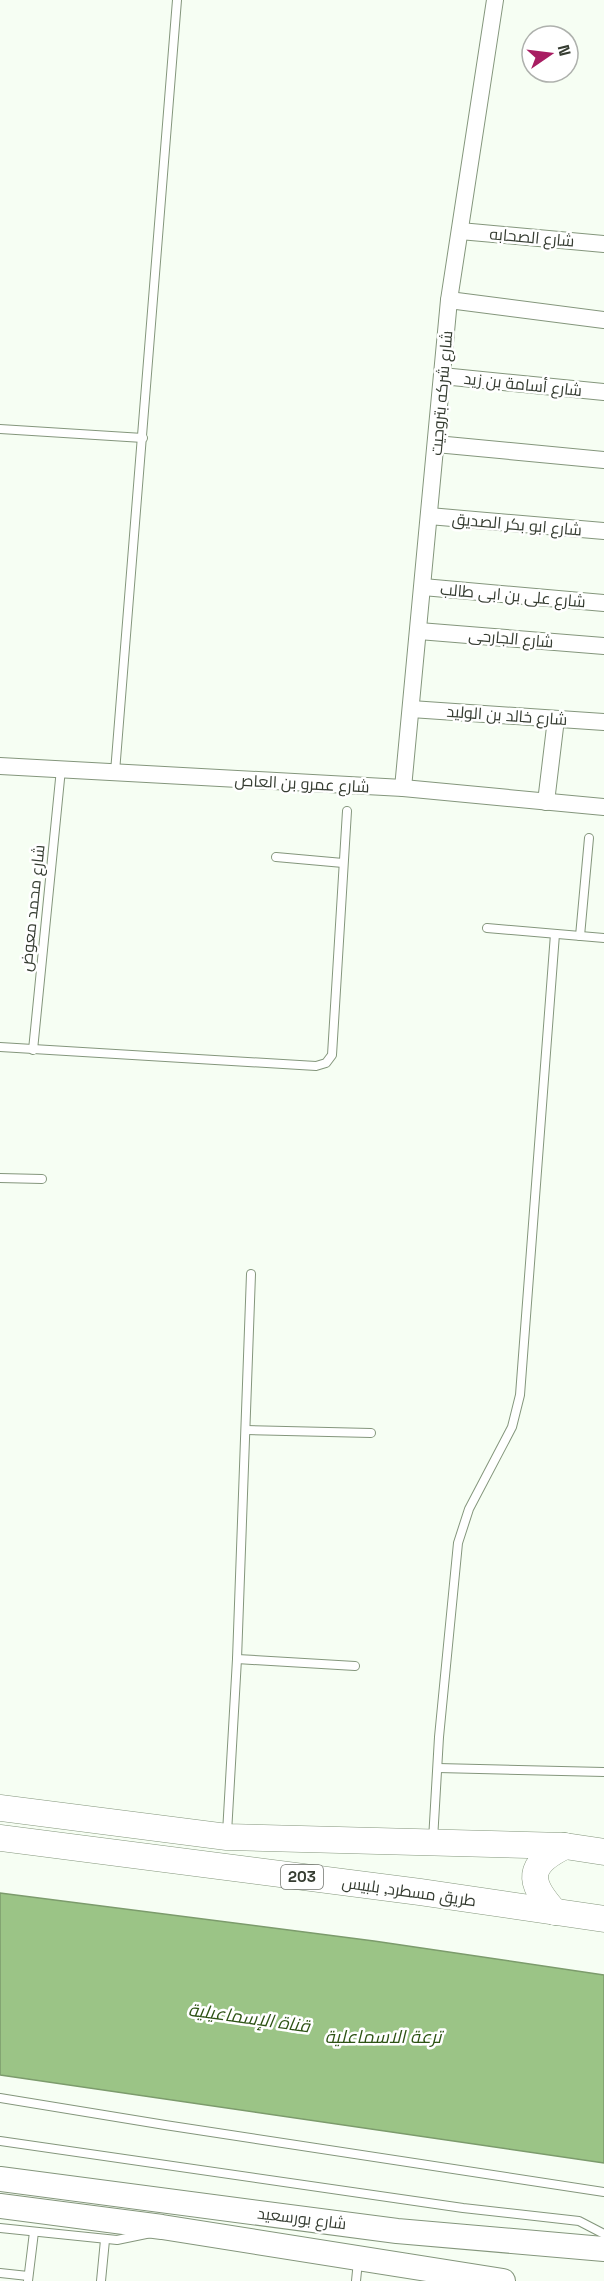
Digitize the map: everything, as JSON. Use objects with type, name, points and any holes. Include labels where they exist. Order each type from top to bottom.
[{"type":"main road","points":[[0,1808],[227,1837],[565,1846],[604,1852]]},
{"type":"main road","name":"طريق مسطرد, بلبيس","points":[[0,1838],[604,1919]]},
{"type":"main road","points":[[555,1912],[536,1885],[536,1869],[546,1855],[565,1846]]},
{"type":"main road","name":"شارع بورسعيد","points":[[0,2179],[397,2231],[604,2249]]},
{"type":"main road","name":"شارع بورسعيد","points":[[0,2206],[162,2227],[359,2257],[477,2279],[503,2281]]},
{"type":"street","name":"شارع شركه بتروجيت","points":[[403,788],[449,300],[495,0]]},
{"type":"street","name":"شارع الصحابه","points":[[460,231],[604,244]]},
{"type":"street","points":[[449,300],[604,320]]},
{"type":"street","name":"شارع أسامة بن زيد","points":[[442,376],[604,393]]},
{"type":"street","points":[[436,444],[604,460]]},
{"type":"street","name":"شارع ابو بكر الصديق","points":[[429,516],[604,531]]},
{"type":"street","name":"شارع على بن ابى طالب","points":[[423,587],[604,603]]},
{"type":"street","name":"شارع الجارحى","points":[[419,630],[604,646]]},
{"type":"street","name":"شارع خالد بن الوليد","points":[[411,709],[604,722]]},
{"type":"street","points":[[546,802],[556,719]]},
{"type":"street","name":"شارع عمرو بن العاص","points":[[0,766],[403,788],[604,807]]},
{"type":"lane","points":[[115,772],[177,0]]},
{"type":"lane","points":[[0,429],[143,438]]},
{"type":"lane","name":"شارع محمد معوض","points":[[33,1050],[61,770]]},
{"type":"lane","points":[[0,1047],[316,1066],[326,1063],[332,1055],[347,811]]},
{"type":"lane","points":[[580,936],[589,838]]},
{"type":"lane","points":[[276,857],[343,862]]},
{"type":"lane","points":[[487,928],[604,938]]},
{"type":"lane","points":[[433,1841],[458,1543],[469,1509],[512,1427],[520,1395],[555,934]]},
{"type":"lane","points":[[0,1178],[42,1179]]},
{"type":"lane","points":[[227,1837],[237,1659],[251,1274]]},
{"type":"lane","points":[[246,1430],[371,1433]]},
{"type":"lane","points":[[237,1659],[355,1666]]},
{"type":"lane","points":[[438,1768],[604,1772]]},
{"type":"lane","points":[[0,2097],[165,2125],[604,2192]]},
{"type":"lane","points":[[0,2141],[464,2208],[579,2221],[604,2234]]},
{"type":"lane","points":[[0,2228],[105,2240],[134,2238],[162,2227]]},
{"type":"lane","points":[[0,2272],[28,2279],[34,2232]]},
{"type":"lane","points":[[101,2281],[105,2240]]},
{"type":"lane","points":[[356,2281],[359,2257]]},
{"type":"water","name":"ترعة الاسماعلية","points":[[0,1893],[374,1941],[604,1975],[604,2163],[0,2075]]},
{"type":"water label","name":"قناة الإسماعيلية","points":[[249,2018]]}]
